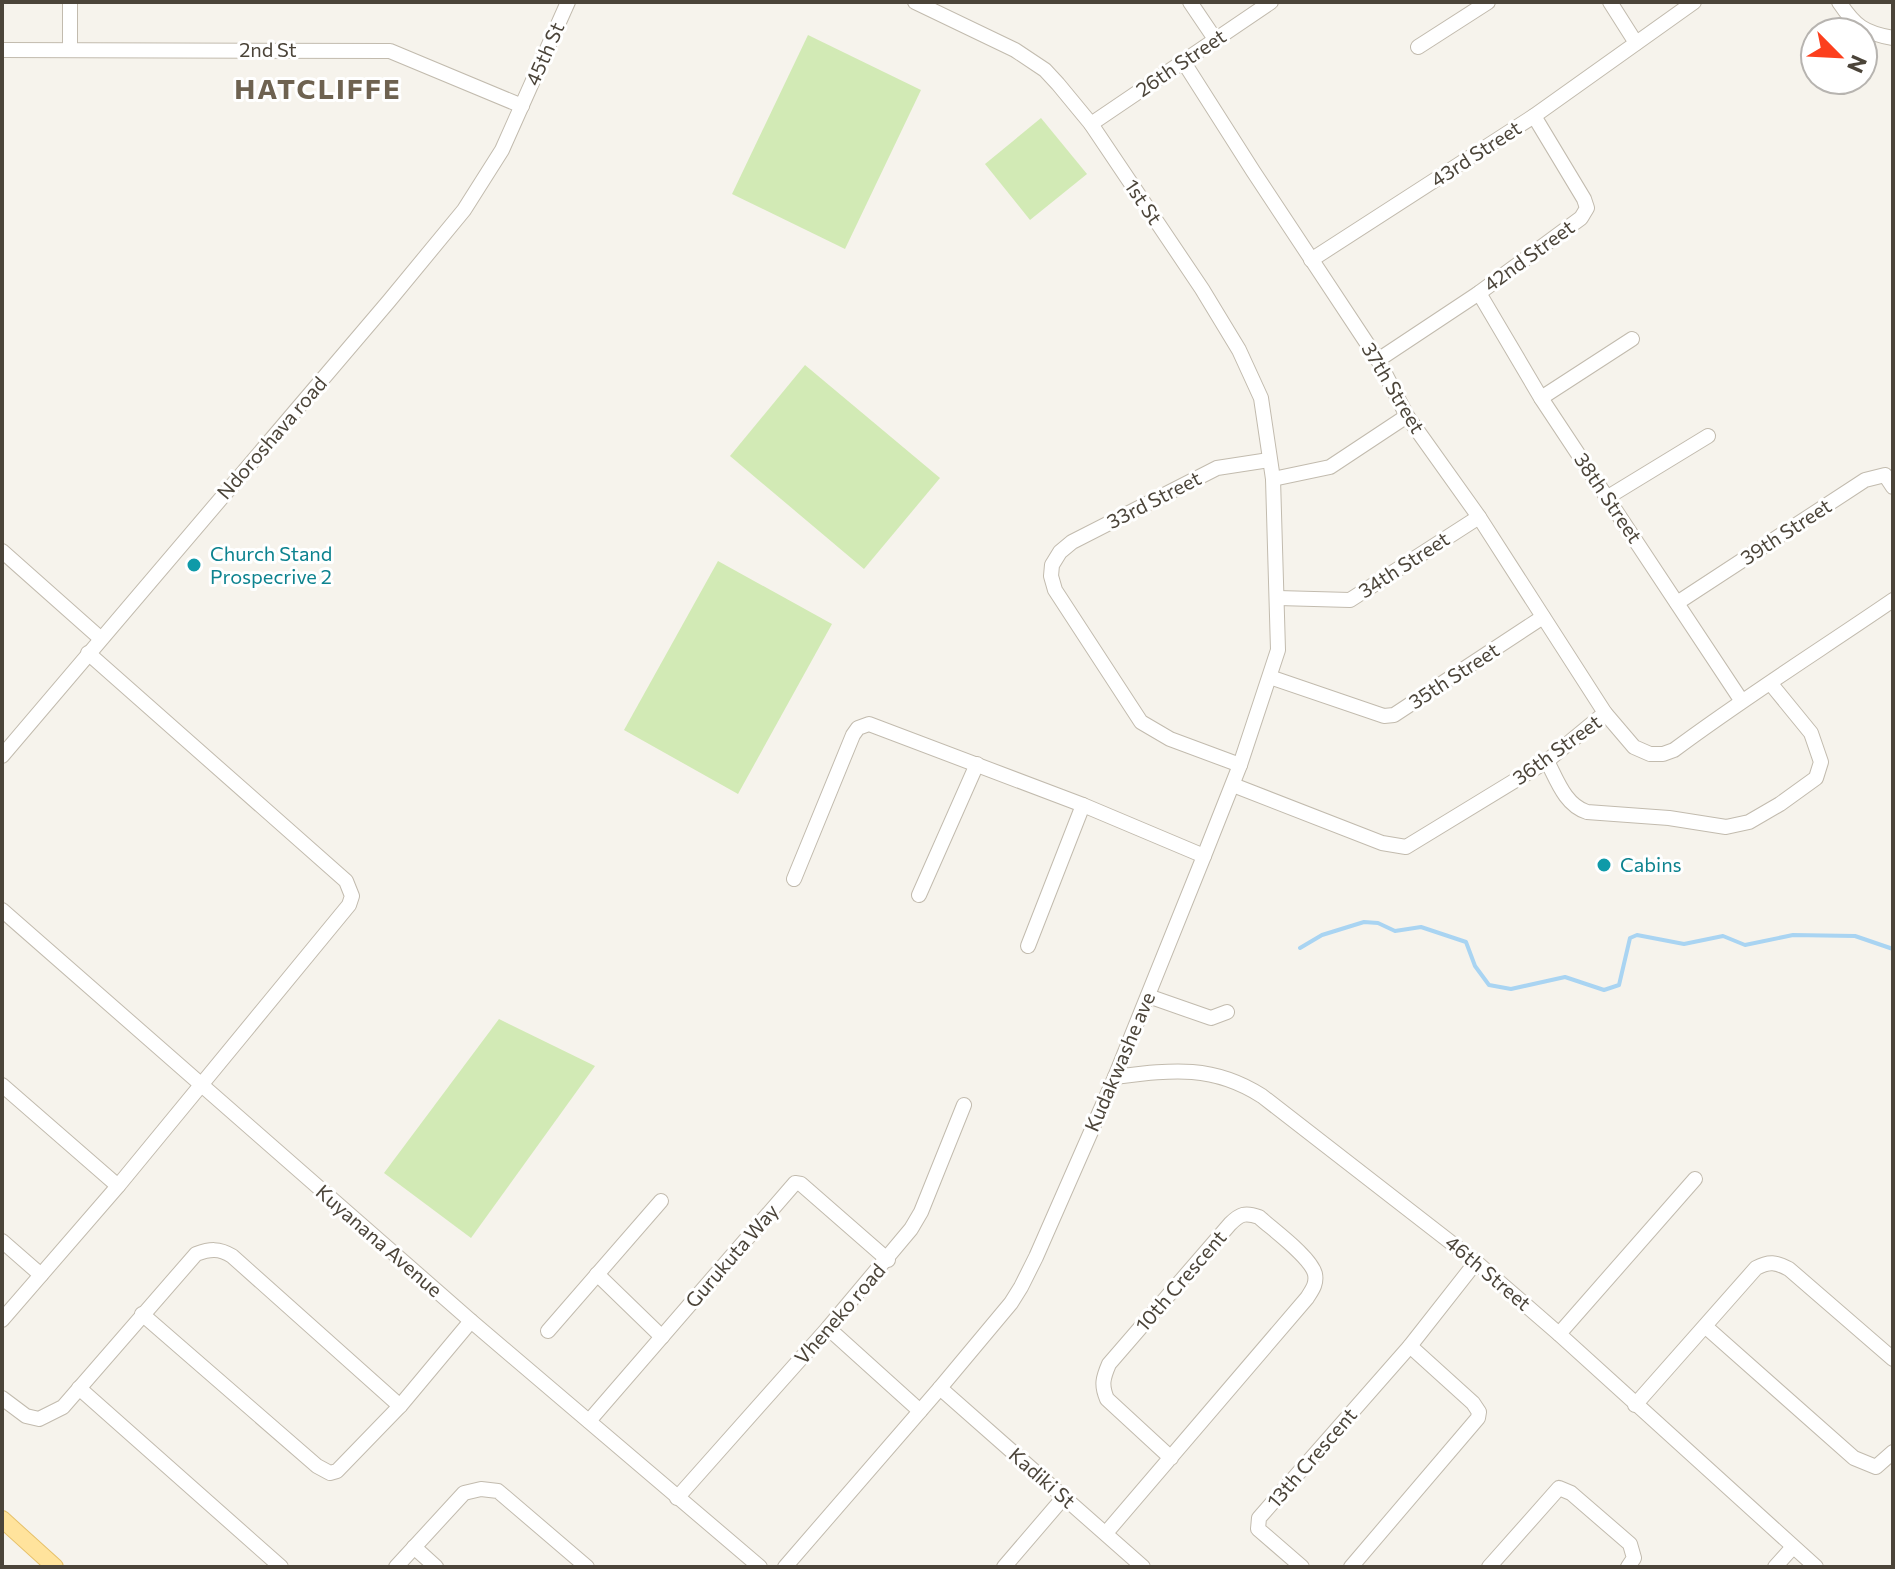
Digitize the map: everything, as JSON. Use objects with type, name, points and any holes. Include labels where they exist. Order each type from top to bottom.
[{"type":"main road","points":[[2,1519],[55,1567]]},
{"type":"street","points":[[70,2],[70,50]]},
{"type":"street","name":"45th St","points":[[522,106],[568,2]]},
{"type":"street","name":"1st St","points":[[915,2],[1031,59],[1051,77],[1091,124],[1202,289],[1239,350],[1261,398],[1273,479]]},
{"type":"street","points":[[1190,2],[1215,39]]},
{"type":"street","name":"26th Street","points":[[1091,124],[1271,2]]},
{"type":"street","points":[[1418,47],[1488,2]]},
{"type":"street","points":[[1610,2],[1636,43]]},
{"type":"street","name":"43rd Street","points":[[1311,260],[1534,116],[1694,2]]},
{"type":"street","points":[[1839,2],[1855,25],[1875,35],[1893,38]]},
{"type":"street","name":"2nd St","points":[[2,50],[390,51],[522,106]]},
{"type":"street","name":"37th Street","points":[[1183,61],[1378,360],[1407,416],[1479,517],[1605,713]]},
{"type":"street","name":"Ndoroshava road","points":[[2,756],[380,313],[464,210],[495,162],[522,106]]},
{"type":"street","name":"42nd Street","points":[[1378,360],[1479,293],[1581,218],[1587,208],[1580,191],[1534,116]]},
{"type":"street","name":"38th Street","points":[[1479,293],[1541,398],[1741,700]]},
{"type":"street","points":[[1541,398],[1632,339]]},
{"type":"street","points":[[1273,479],[1330,467],[1407,416]]},
{"type":"street","points":[[1608,497],[1708,436]]},
{"type":"street","name":"33rd Street","points":[[1240,765],[1170,739],[1141,722],[1055,590],[1052,565],[1060,552],[1072,542],[1217,468],[1269,460]]},
{"type":"street","name":"39th Street","points":[[1677,603],[1865,480],[1890,477]]},
{"type":"street","name":"Kudakwashe ave","points":[[785,1567],[940,1388],[1021,1287],[1036,1257],[1148,996],[1233,785],[1270,677],[1278,650],[1273,479]]},
{"type":"street","name":"34th Street","points":[[1278,598],[1350,600],[1479,517]]},
{"type":"street","points":[[4,557],[100,638]]},
{"type":"street","name":"36th Street","points":[[1233,785],[1382,843],[1406,847],[1547,761],[1605,713],[1634,747],[1650,754],[1674,750],[1741,700],[1771,684],[1893,600]]},
{"type":"street","name":"35th Street","points":[[1270,677],[1384,716],[1394,715],[1543,617]]},
{"type":"street","points":[[2,1320],[202,1085],[349,905],[352,896],[346,881],[88,653]]},
{"type":"street","points":[[1547,761],[1576,809],[1726,827],[1749,822],[1816,778],[1821,762],[1811,733],[1771,684]]},
{"type":"street","points":[[794,879],[853,735],[858,728],[869,724],[1083,805],[1204,856]]},
{"type":"street","points":[[919,895],[977,764]]},
{"type":"street","points":[[1028,946],[1083,805]]},
{"type":"street","name":"Kuyanana Avenue","points":[[2,910],[471,1321],[760,1567]]},
{"type":"street","points":[[1148,996],[1211,1018],[1227,1012]]},
{"type":"street","name":"46th Street","points":[[1115,1077],[1170,1071],[1219,1075],[1237,1081],[1262,1096],[1476,1262],[1816,1567]]},
{"type":"street","points":[[2,1085],[118,1186]]},
{"type":"street","name":"Vheneko road","points":[[677,1498],[888,1260],[921,1212],[964,1105]]},
{"type":"street","points":[[1559,1334],[1695,1179]]},
{"type":"street","name":"Gurukuta Way","points":[[589,1421],[795,1183],[801,1184],[888,1260]]},
{"type":"street","points":[[548,1331],[661,1201]]},
{"type":"street","name":"10th Crescent","points":[[1106,1533],[1171,1458],[1315,1287],[1311,1264],[1259,1217],[1248,1213],[1240,1215],[1230,1224],[1109,1364],[1104,1374],[1101,1387],[1107,1399],[1171,1458]]},
{"type":"street","points":[[2,1241],[41,1275]]},
{"type":"street","points":[[2,1398],[26,1416],[39,1419],[63,1407],[196,1254],[211,1249],[223,1250],[400,1406]]},
{"type":"street","name":"13th Crescent","points":[[1302,1567],[1258,1529],[1259,1518],[1410,1346],[1476,1262]]},
{"type":"street","points":[[1635,1405],[1756,1268],[1767,1262],[1778,1263],[1799,1278],[1893,1359]]},
{"type":"street","points":[[597,1274],[662,1337]]},
{"type":"street","points":[[142,1314],[324,1471],[337,1471],[400,1406],[471,1321]]},
{"type":"street","points":[[1706,1327],[1854,1458],[1876,1467],[1893,1452]]},
{"type":"street","points":[[828,1328],[920,1411]]},
{"type":"street","points":[[1351,1567],[1478,1418],[1473,1403],[1410,1346]]},
{"type":"street","points":[[79,1388],[281,1567]]},
{"type":"street","name":"Kadiki St","points":[[940,1388],[1143,1567]]},
{"type":"street","points":[[1489,1567],[1559,1488],[1571,1493],[1630,1544],[1634,1558],[1628,1567]]},
{"type":"street","points":[[396,1567],[464,1493],[481,1489],[498,1491],[587,1567]]},
{"type":"street","points":[[1004,1567],[1064,1497]]},
{"type":"street","points":[[414,1547],[436,1567]]},
{"type":"street","points":[[1775,1567],[1792,1548]]},
{"type":"green space","points":[[808,35],[921,90],[845,249],[732,194]]},
{"type":"green space","points":[[1041,118],[1087,174],[1030,220],[985,164]]},
{"type":"green space","points":[[805,365],[940,478],[864,569],[730,456]]},
{"type":"green space","points":[[718,561],[832,624],[738,794],[624,730]]},
{"type":"green space","points":[[499,1019],[595,1066],[471,1238],[384,1173]]},
{"type":"waterway","points":[[1300,948],[1322,935],[1364,922],[1378,923],[1395,931],[1421,927],[1466,942],[1475,966],[1489,985],[1511,989],[1565,977],[1604,990],[1619,985],[1630,938],[1637,935],[1684,944],[1723,936],[1745,945],[1793,935],[1855,936],[1893,949]]},
{"type":"place","name":"Church Stand Prospecrive 2","points":[[194,565]]},
{"type":"place","name":"Cabins","points":[[1604,865]]},
{"type":"district","name":"HATCLIFFE","points":[[318,89]]}]
